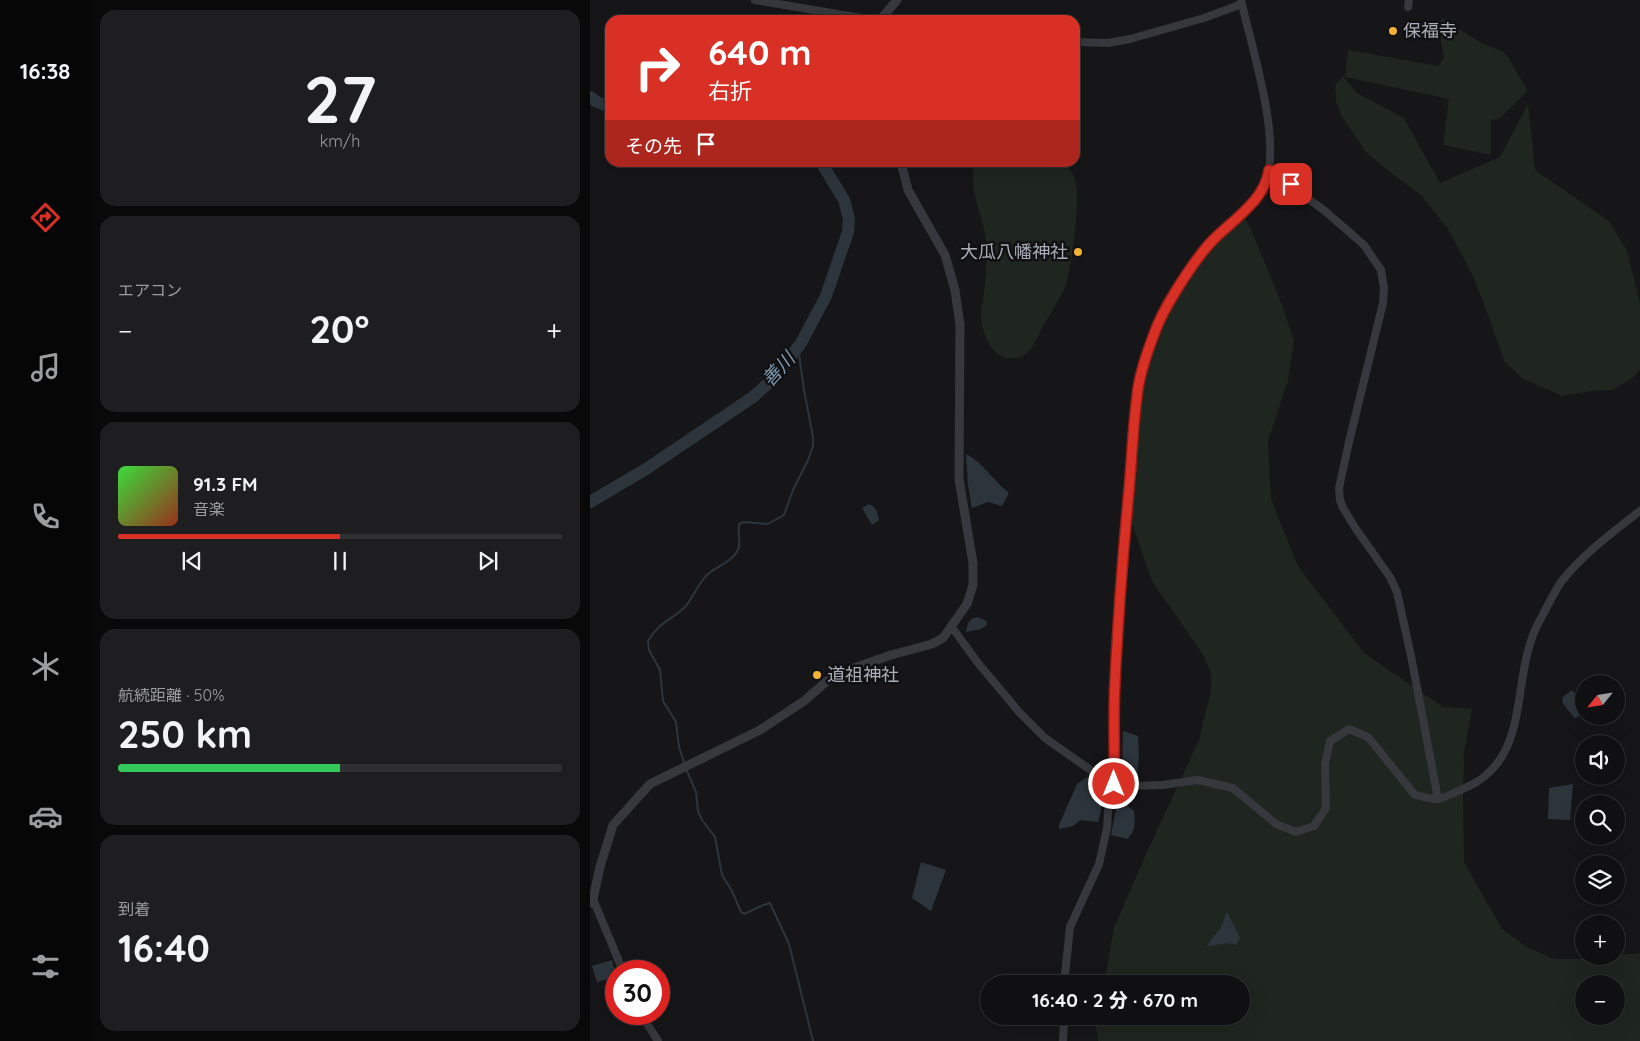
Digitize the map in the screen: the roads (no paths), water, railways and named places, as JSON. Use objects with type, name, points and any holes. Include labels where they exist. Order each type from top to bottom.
[{"type":"street","points":[[755,0],[844,15]]},
{"type":"street","points":[[884,15],[897,0]]},
{"type":"street","points":[[1065,975],[1070,926],[1101,857],[1107,828],[1109,799],[1114,784],[1115,683],[1126,522],[1138,387],[1156,330],[1171,299],[1203,252],[1214,239],[1247,209],[1260,193],[1266,183],[1271,155],[1269,128],[1261,83],[1242,2],[1204,18],[1130,39],[1108,43],[1080,42]]},
{"type":"street","points":[[618,960],[591,901],[613,825],[650,784],[760,730],[804,702],[834,675],[891,655],[932,644],[943,638],[967,604],[973,585],[973,563],[959,479],[960,325],[955,290],[945,255],[908,190],[902,167]]},
{"type":"street","points":[[1269,170],[1325,211],[1364,245],[1381,270],[1384,288],[1383,303],[1349,442],[1339,488],[1340,500],[1356,529],[1390,577],[1397,592],[1413,664],[1438,799]]},
{"type":"street","points":[[951,626],[978,663],[1045,738],[1102,778],[1114,784],[1128,786],[1162,785],[1198,780],[1233,788],[1276,824],[1296,832],[1314,826],[1326,808],[1326,764],[1330,741],[1349,729],[1368,737],[1414,795],[1438,799],[1476,783],[1498,765],[1510,741],[1525,661],[1537,624],[1561,583],[1602,541],[1640,511]]},
{"type":"street","points":[[648,1025],[658,1041]]},
{"type":"street","points":[[1063,1041],[1064,1025]]},
{"type":"waterway","name":"善川","points":[[590,97],[605,105]]},
{"type":"waterway","name":"善川","points":[[590,502],[646,469],[753,397],[775,377],[801,343],[826,296],[848,232],[849,219],[844,200],[824,167]]},
{"type":"waterway","points":[[685,765],[679,747],[676,722],[663,701],[660,670],[649,650],[648,641],[662,625],[685,607],[708,574],[736,554],[739,547],[740,523],[768,524],[784,515],[813,446],[798,347]]},
{"type":"waterway","points":[[686,769],[696,792],[698,811],[702,820],[715,837],[722,875],[732,891],[741,912],[744,914],[770,903],[789,944],[813,1041]]},
{"type":"place","name":"保福寺","points":[[1393,31]]},
{"type":"place","name":"大瓜八幡神社","points":[[1078,252]]},
{"type":"place","name":"道祖神社","points":[[817,675]]}]
